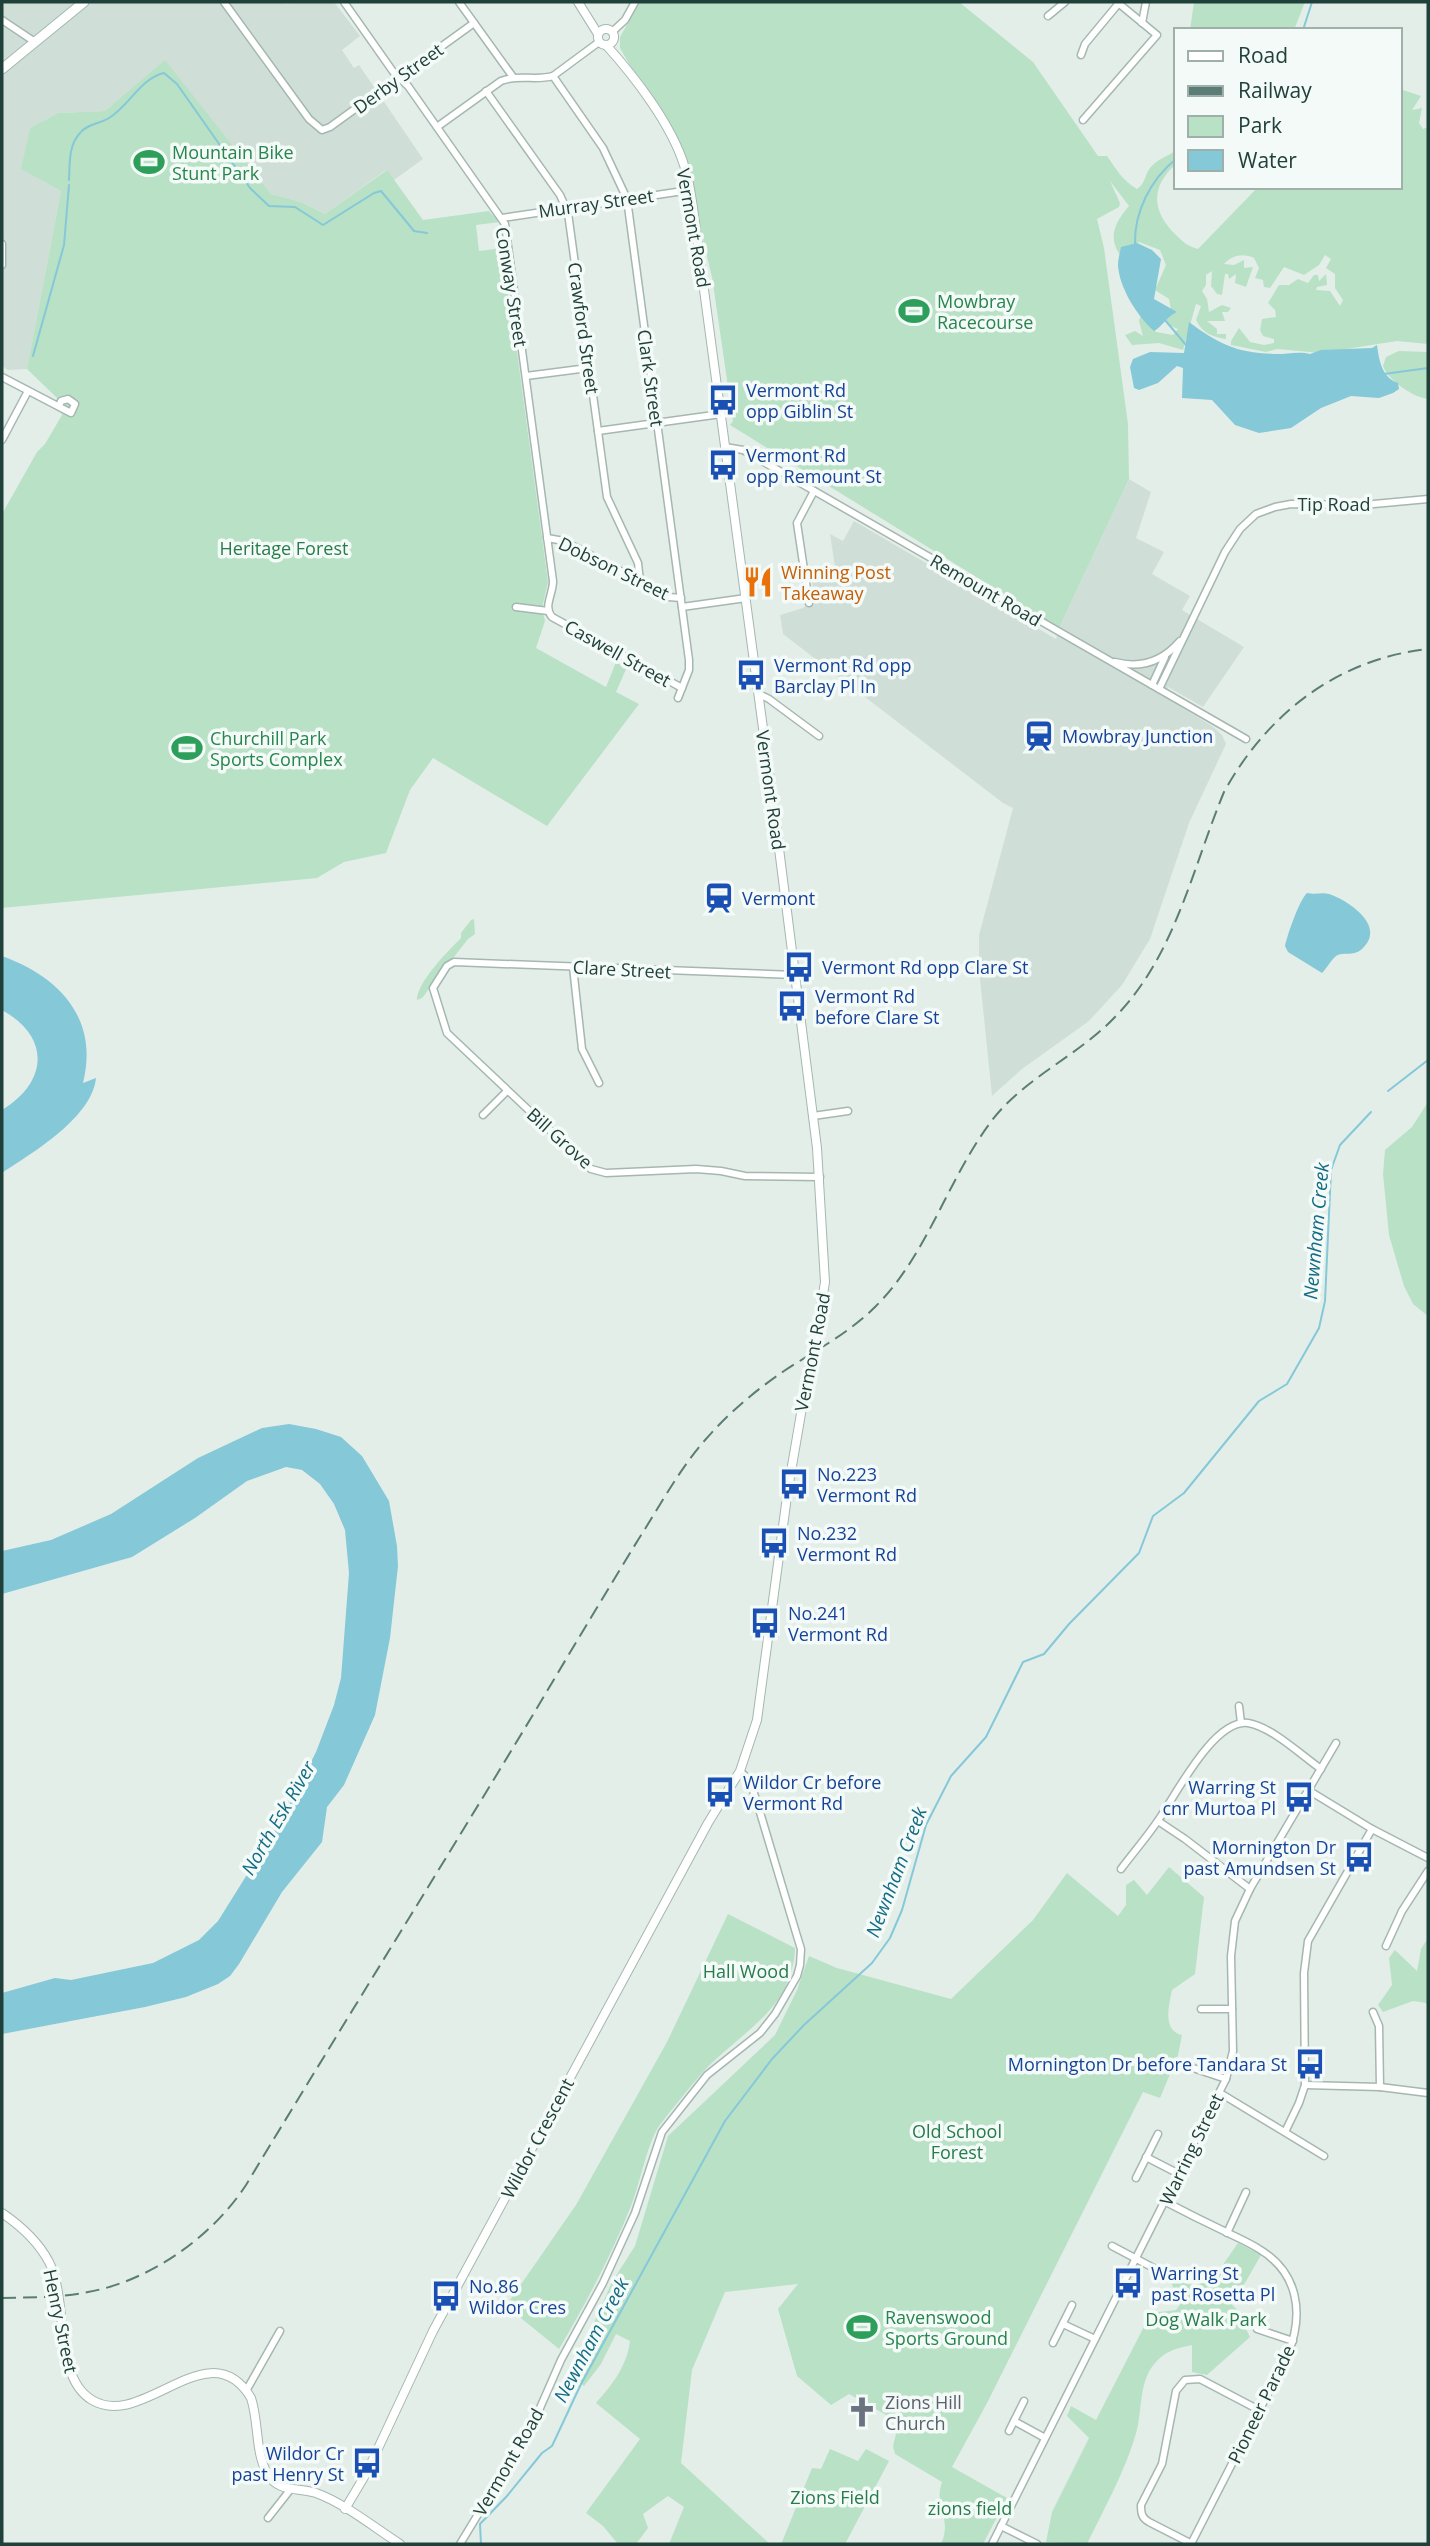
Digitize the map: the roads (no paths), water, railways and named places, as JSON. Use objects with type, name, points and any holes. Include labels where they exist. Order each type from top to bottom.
[{"type":"main road","points":[[2,69],[84,2]]},
{"type":"street","name":"Derby Street","points":[[224,2],[309,119],[321,130],[330,127],[474,23]]},
{"type":"street","name":"Conway Street","points":[[344,2],[502,218],[507,232],[547,538]]},
{"type":"street","points":[[459,2],[513,77]]},
{"type":"street","name":"Vermont Road","points":[[460,2544],[533,2424],[561,2360],[603,2283],[635,2213],[662,2132],[707,2075],[760,2033],[781,2005],[797,1976],[801,1958],[797,1936],[756,1799],[749,1780],[740,1772],[757,1720],[788,1489],[825,1282],[820,1177],[759,694],[690,190],[684,165],[673,139],[606,37],[578,2]]},
{"type":"street","points":[[437,127],[501,80],[553,76],[625,20],[635,2]]},
{"type":"street","points":[[1048,16],[1065,2]]},
{"type":"street","points":[[1081,55],[1085,44],[1118,2],[1157,35],[1083,120]]},
{"type":"street","points":[[1142,23],[1146,2]]},
{"type":"street","points":[[2,20],[35,42]]},
{"type":"street","name":"Clark Street","points":[[553,76],[603,148],[627,199],[690,666],[678,698]]},
{"type":"street","name":"Crawford Street","points":[[486,92],[566,207],[607,497],[638,563],[640,582]]},
{"type":"street","name":"Murray Street","points":[[502,218],[690,190]]},
{"type":"street","points":[[2,244],[2,265]]},
{"type":"street","points":[[526,376],[588,368]]},
{"type":"street","points":[[2,377],[71,413],[75,404],[68,399],[61,401],[59,406]]},
{"type":"street","points":[[2,440],[28,391]]},
{"type":"street","points":[[598,431],[721,414]]},
{"type":"street","name":"Remount Road","points":[[725,447],[743,450],[1246,739]]},
{"type":"street","points":[[809,603],[797,523],[814,491]]},
{"type":"street","name":"Tip Road","points":[[1159,689],[1234,537],[1256,514],[1291,504],[1363,505],[1428,499]]},
{"type":"street","name":"Dobson Street","points":[[547,538],[564,541],[669,597],[681,598]]},
{"type":"street","name":"Caswell Street","points":[[547,538],[554,585],[548,611],[552,617],[682,688]]},
{"type":"street","name":"Dobson Street","points":[[682,607],[746,598]]},
{"type":"street","points":[[516,607],[548,611]]},
{"type":"street","name":"Tip Road","points":[[1152,685],[1164,658],[1186,634]]},
{"type":"street","points":[[1107,660],[1139,665],[1164,658],[1172,663]]},
{"type":"street","points":[[759,694],[819,736]]},
{"type":"street","name":"Clare Street","points":[[449,963],[795,975]]},
{"type":"street","name":"Bill Grove","points":[[449,963],[433,988],[447,1033],[585,1164],[599,1172],[710,1170],[745,1176],[820,1177]]},
{"type":"street","points":[[573,967],[582,1049],[599,1083]]},
{"type":"street","points":[[483,1115],[507,1091]]},
{"type":"street","points":[[813,1116],[848,1111]]},
{"type":"street","points":[[1239,1706],[1241,1723]]},
{"type":"street","points":[[1121,1869],[1192,1770],[1226,1729],[1241,1723],[1267,1729],[1321,1769]]},
{"type":"street","name":"Warring Street","points":[[992,2544],[1220,2093],[1233,2051],[1232,1938],[1235,1922],[1250,1889],[1336,1743]]},
{"type":"street","name":"Wildor Crescent","points":[[345,2509],[367,2472],[433,2330],[712,1815],[740,1772]]},
{"type":"street","points":[[1308,1790],[1372,1829],[1428,1858]]},
{"type":"street","points":[[1158,1821],[1250,1889]]},
{"type":"street","points":[[1285,2132],[1305,2085],[1304,1973],[1308,1941],[1372,1829]]},
{"type":"street","points":[[1385,1946],[1402,1911],[1428,1871]]},
{"type":"street","points":[[1201,2009],[1232,2009]]},
{"type":"street","points":[[1373,2012],[1379,2026],[1380,2087]]},
{"type":"street","points":[[1178,2063],[1226,2079]]},
{"type":"street","points":[[1305,2085],[1380,2087],[1428,2093]]},
{"type":"street","points":[[1220,2093],[1324,2155]]},
{"type":"street","points":[[1136,2178],[1158,2134]]},
{"type":"street","points":[[1146,2157],[1179,2174]]},
{"type":"street","points":[[1227,2233],[1246,2192]]},
{"type":"street","name":"Pioneer Parade","points":[[1166,2202],[1261,2249],[1286,2275],[1298,2314],[1293,2340],[1191,2544]]},
{"type":"street","name":"Henry Street","points":[[2,2213],[26,2231],[48,2260],[58,2291],[70,2371],[76,2386],[89,2399],[105,2406],[121,2406],[190,2377],[204,2374],[226,2377],[246,2391]]},
{"type":"street","points":[[1112,2246],[1165,2274]]},
{"type":"street","points":[[1053,2343],[1072,2305]]},
{"type":"street","points":[[1063,2324],[1095,2339]]},
{"type":"street","points":[[1258,2329],[1293,2340]]},
{"type":"street","points":[[280,2330],[246,2391],[254,2409],[266,2472],[279,2486],[317,2494],[400,2544]]},
{"type":"street","points":[[1191,2544],[1149,2522],[1143,2518],[1141,2512],[1141,2505],[1165,2453],[1176,2391],[1185,2380],[1200,2379],[1259,2410]]},
{"type":"street","points":[[1009,2431],[1024,2401]]},
{"type":"street","points":[[1014,2421],[1045,2438]]},
{"type":"street","points":[[268,2518],[289,2490]]},
{"type":"street","points":[[1001,2526],[1037,2544]]},
{"type":"water","points":[[1137,243],[1152,250],[1161,259],[1154,299],[1177,312],[1154,331],[1130,301],[1119,274],[1121,247]]},
{"type":"water","points":[[1189,322],[1220,342],[1251,352],[1310,354],[1321,350],[1372,348],[1377,345],[1382,367],[1392,380],[1398,383],[1399,389],[1379,398],[1351,396],[1321,408],[1291,428],[1259,433],[1235,425],[1212,400],[1182,398],[1183,368],[1177,366],[1158,383],[1139,390],[1134,388],[1130,367],[1133,359],[1150,352],[1184,353]]},
{"type":"water","points":[[1307,893],[1329,894],[1347,902],[1363,916],[1370,932],[1369,941],[1362,949],[1336,956],[1322,973],[1288,952],[1285,946],[1297,910]]},
{"type":"water","points":[[2,956],[41,976],[70,1003],[80,1020],[85,1039],[83,1083],[96,1078],[84,1107],[72,1120],[44,1145],[2,1173],[2,1110],[28,1086],[38,1060],[36,1046],[29,1033],[2,1010]]},
{"type":"water","points":[[289,1424],[341,1437],[362,1456],[389,1501],[397,1546],[398,1566],[390,1638],[375,1715],[344,1785],[327,1807],[322,1842],[282,1892],[239,1964],[230,1976],[218,1984],[186,1997],[145,2007],[2,2034],[2,1993],[55,1978],[71,1980],[153,1963],[199,1940],[218,1921],[283,1817],[316,1752],[334,1705],[341,1678],[349,1573],[345,1530],[334,1504],[320,1484],[302,1470],[286,1467],[247,1481],[195,1518],[132,1557],[2,1594],[2,1551],[51,1540],[111,1514],[198,1458],[262,1428]]},
{"type":"waterway","name":"Newnham Creek","points":[[1304,28],[1312,2]]},
{"type":"waterway","points":[[69,180],[72,149],[80,133],[87,127],[109,118],[149,80],[164,73],[177,84],[250,188],[269,206],[295,207],[323,225],[381,191],[414,231],[427,233]]},
{"type":"waterway","name":"Newnham Creek","points":[[1135,244],[1137,220],[1146,197],[1159,176],[1174,161]]},
{"type":"waterway","points":[[33,356],[64,245],[69,185]]},
{"type":"waterway","name":"Newnham Creek","points":[[1165,320],[1186,345]]},
{"type":"waterway","name":"Newnham Creek","points":[[1384,374],[1428,368]]},
{"type":"waterway","name":"Newnham Creek","points":[[1388,1091],[1428,1060]]},
{"type":"waterway","name":"Newnham Creek","points":[[481,2544],[480,2524],[542,2453],[552,2446],[581,2384],[725,2121],[772,2059],[804,2025],[872,1963],[890,1938],[902,1910],[926,1825],[951,1776],[986,1737],[1023,1662],[1044,1654],[1069,1624],[1139,1553],[1153,1516],[1184,1493],[1259,1401],[1287,1384],[1319,1328],[1325,1301],[1331,1170],[1340,1145],[1371,1112]]},
{"type":"railway","points":[[2,2298],[77,2294],[134,2278],[178,2254],[216,2222],[232,2204],[691,1457],[719,1425],[750,1396],[843,1333],[876,1306],[909,1264],[975,1145],[1003,1107],[1034,1080],[1100,1031],[1136,993],[1153,967],[1180,911],[1224,792],[1261,738],[1283,715],[1335,678],[1395,655],[1428,649]]},
{"type":"place","name":"Mountain Bike Stunt Park","points":[[149,162]]},
{"type":"place","name":"Mowbray Racecourse","points":[[914,311]]},
{"type":"place","name":"Vermont Rd opp Giblin St","points":[[723,400]]},
{"type":"place","name":"Vermont Rd opp Remount St","points":[[723,465]]},
{"type":"place","name":"Winning Post Takeaway","points":[[758,582]]},
{"type":"place","name":"Vermont Rd opp Barclay Pl In","points":[[751,675]]},
{"type":"place","name":"Mowbray Junction","points":[[1039,736]]},
{"type":"place","name":"Churchill Park Sports Complex","points":[[187,748]]},
{"type":"place","name":"Vermont","points":[[719,898]]},
{"type":"place","name":"Vermont Rd opp Clare St","points":[[799,967]]},
{"type":"place","name":"Vermont Rd before Clare St","points":[[792,1006]]},
{"type":"place","name":"No.223 Vermont Rd","points":[[794,1484]]},
{"type":"place","name":"No.232 Vermont Rd","points":[[774,1543]]},
{"type":"place","name":"No.241 Vermont Rd","points":[[765,1623]]},
{"type":"place","name":"Wildor Cr before Vermont Rd","points":[[720,1792]]},
{"type":"place","name":"Warring St cnr Murtoa Pl","points":[[1299,1797]]},
{"type":"place","name":"Mornington Dr past Amundsen St","points":[[1359,1857]]},
{"type":"place","name":"Mornington Dr before Tandara St","points":[[1310,2064]]},
{"type":"place","name":"Warring St past Rosetta Pl","points":[[1128,2283]]},
{"type":"place","name":"No.86 Wildor Cres","points":[[446,2296]]},
{"type":"place","name":"Ravenswood Sports Ground","points":[[862,2327]]},
{"type":"place","name":"Zions Hill Church","points":[[862,2412]]},
{"type":"place","name":"Wildor Cr past Henry St","points":[[367,2463]]},
{"type":"park label","name":"Heritage Forest","points":[[284,548]]},
{"type":"park label","name":"Hall Wood","points":[[746,1971]]},
{"type":"park label","name":"Old School Forest","points":[[957,2141]]},
{"type":"park label","name":"Dog Walk Park","points":[[1206,2319]]},
{"type":"park label","name":"Zions Field","points":[[835,2497]]},
{"type":"park label","name":"zions field","points":[[970,2508]]},
{"type":"water label","name":"North Esk River","points":[[278,1818]]}]
